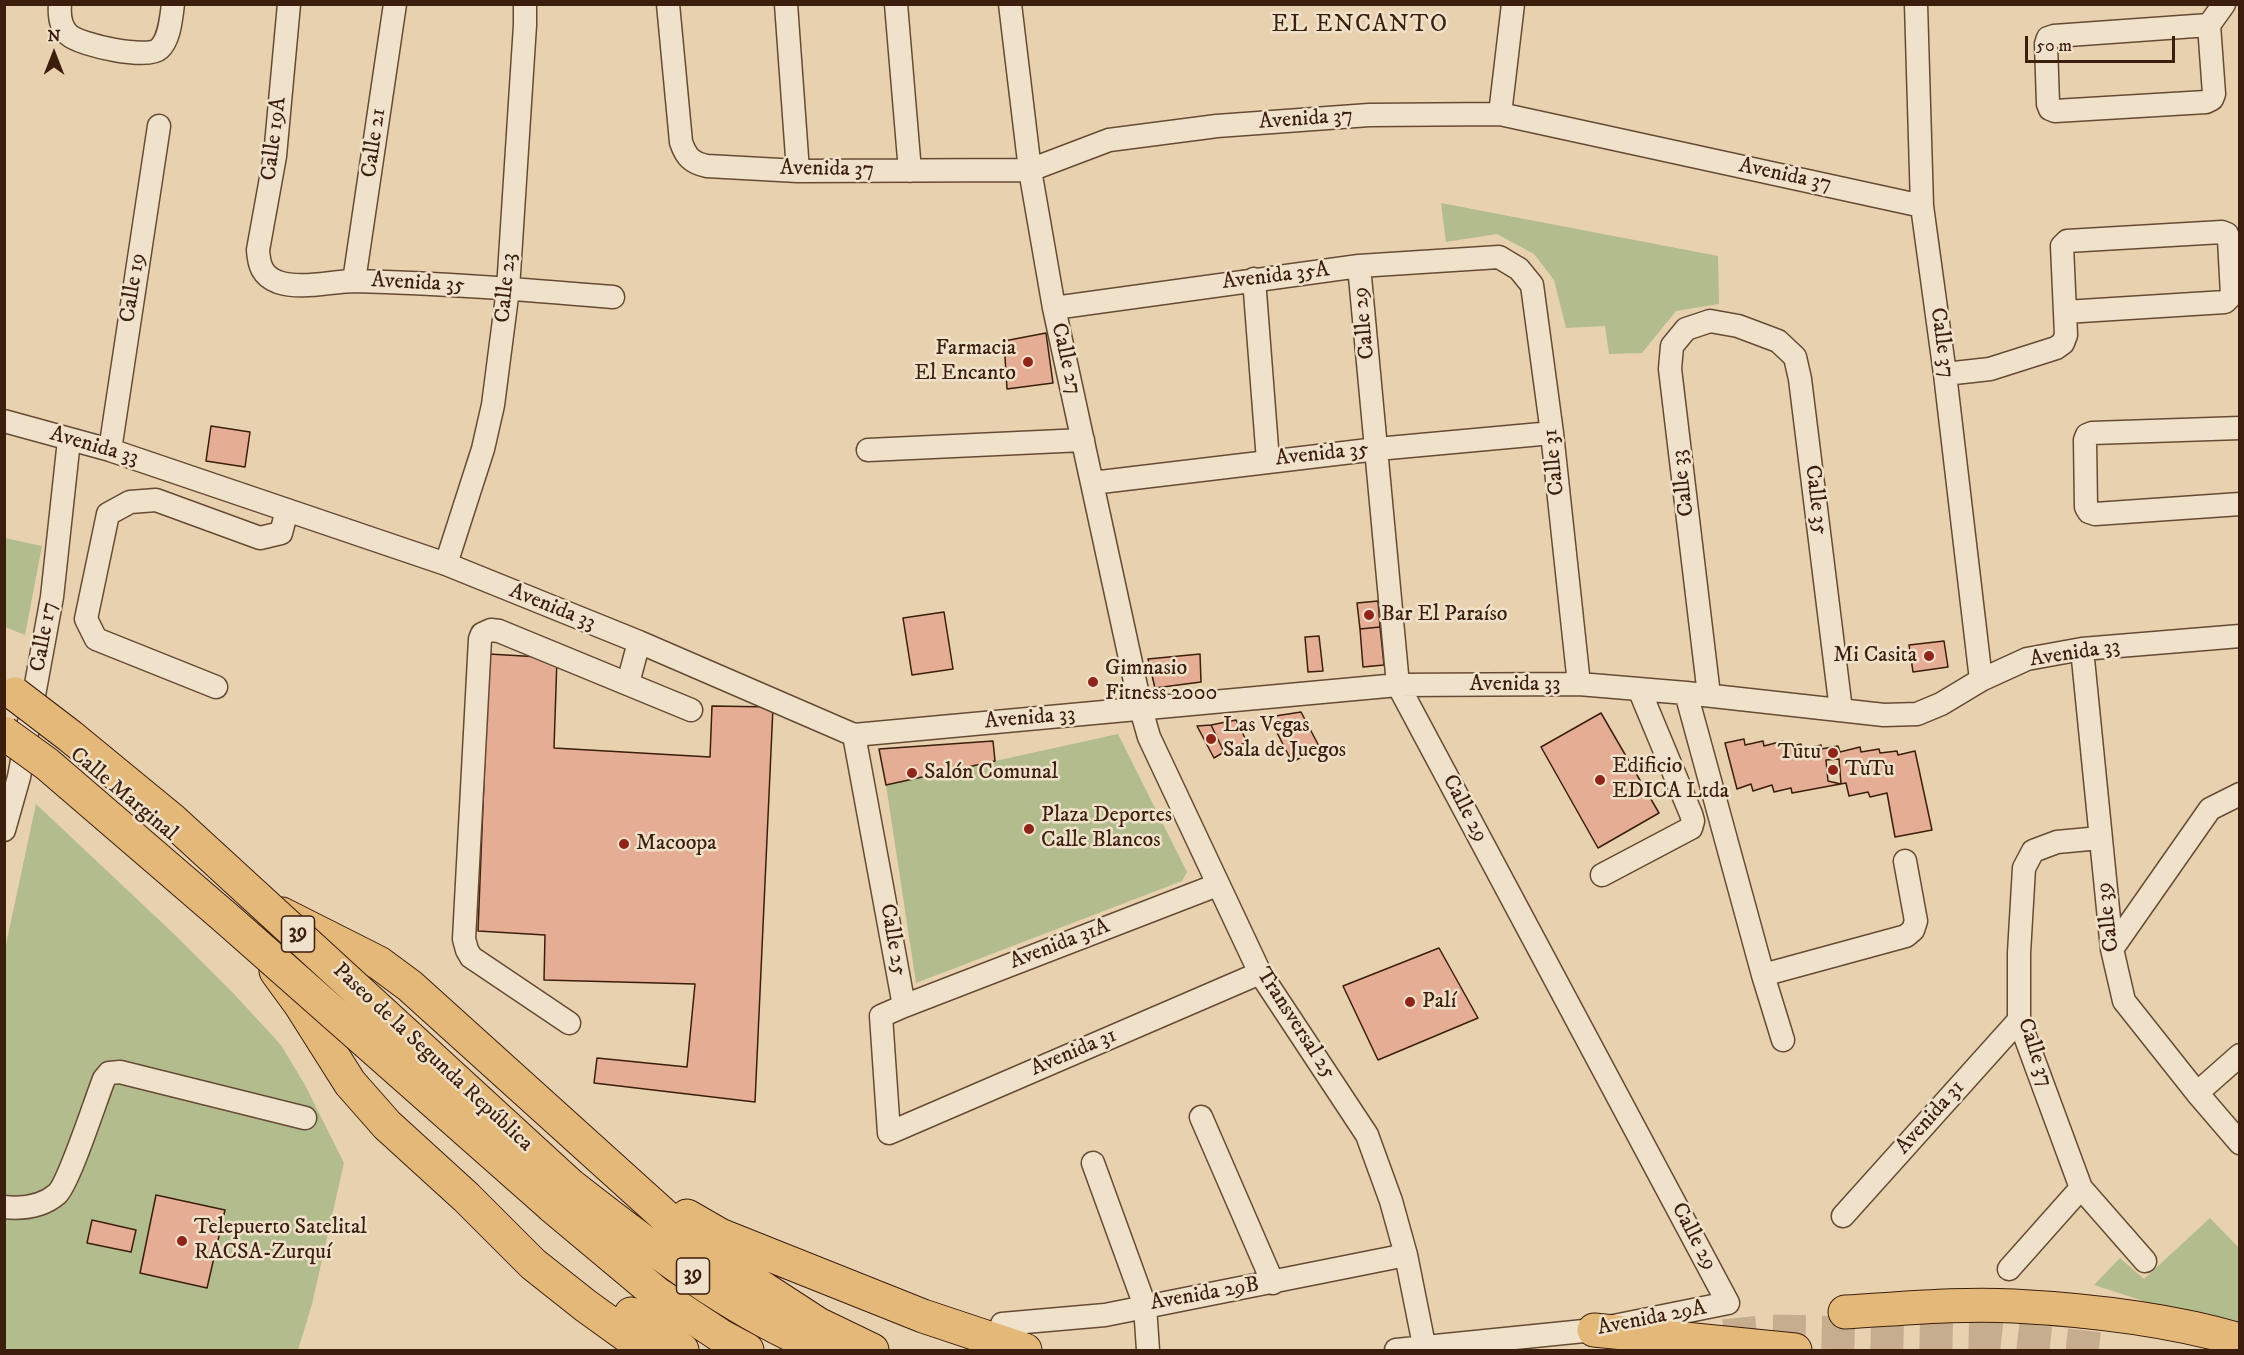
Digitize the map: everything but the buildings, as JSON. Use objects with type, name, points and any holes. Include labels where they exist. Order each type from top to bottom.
[{"type":"highway","name":"Paseo de la Segunda República","points":[[4,688],[70,736],[171,819],[561,1195],[656,1293],[721,1336],[747,1350]]},
{"type":"highway","name":"Paseo de la Segunda República","points":[[20,728],[47,764],[226,918],[561,1195],[645,1244],[747,1311],[826,1350]]},
{"type":"highway","points":[[233,897],[379,963],[410,986],[698,1246],[818,1324],[872,1350]]},
{"type":"highway","points":[[233,897],[350,1083],[387,1125],[466,1197],[533,1264],[647,1350]]},
{"type":"highway","points":[[592,1151],[680,1212],[720,1235],[923,1316],[1025,1350]]},
{"type":"highway","points":[[466,1197],[682,1350]]},
{"type":"highway","points":[[1845,1312],[1942,1306],[2013,1306],[2086,1312],[2148,1321],[2240,1340]]},
{"type":"highway","points":[[1594,1330],[1795,1350]]},
{"type":"street","points":[[60,4],[60,21],[64,29],[76,40],[141,53],[158,50],[168,32],[173,4]]},
{"type":"street","name":"Calle 19A","points":[[262,272],[258,250],[275,156],[289,4]]},
{"type":"street","name":"Calle 21","points":[[354,281],[395,4]]},
{"type":"street","name":"Calle 23","points":[[446,564],[483,449],[493,405],[508,289],[525,4]]},
{"type":"street","name":"Avenida 37","points":[[668,4],[679,129],[684,152],[697,164],[707,166],[798,171],[1029,170],[1109,140],[1217,126],[1369,115],[1500,114],[1922,206]]},
{"type":"street","points":[[786,4],[798,171]]},
{"type":"street","points":[[896,4],[910,171]]},
{"type":"street","name":"Calle 27","points":[[1010,4],[1029,170],[1054,308],[1141,709]]},
{"type":"street","points":[[1500,114],[1513,4]]},
{"type":"street","points":[[2209,25],[2048,38],[2046,44],[2050,109],[2055,111],[2206,102],[2212,99],[2214,94],[2209,25],[2224,4]]},
{"type":"street","name":"Calle 37","points":[[1916,5],[1922,206],[1945,374],[1981,680]]},
{"type":"street","name":"Calle 19","points":[[110,450],[159,126]]},
{"type":"street","points":[[1945,374],[1990,369],[2056,348],[2063,343],[2066,335],[2062,246],[2067,241],[2222,232],[2227,234],[2232,295],[2225,302],[2065,312]]},
{"type":"street","name":"Avenida 35A","points":[[1054,308],[1359,266],[1499,257]]},
{"type":"street","name":"Calle 31","points":[[1499,257],[1519,269],[1532,285],[1552,433],[1579,684]]},
{"type":"street","name":"Calle 29","points":[[1359,266],[1398,685],[1728,1304]]},
{"type":"street","name":"Avenida 35","points":[[262,272],[269,278],[288,284],[354,281],[613,297]]},
{"type":"street","points":[[1254,279],[1268,461]]},
{"type":"street","name":"Calle 33","points":[[1709,695],[1670,369],[1672,346],[1686,329],[1710,321],[1738,326]]},
{"type":"street","name":"Calle 35","points":[[1738,326],[1778,341],[1795,357],[1800,379],[1841,710]]},
{"type":"street","name":"Avenida 33","points":[[4,421],[110,450],[446,564],[639,642],[854,735],[1398,685],[1579,684],[1709,695],[1884,715],[1917,714],[2027,659],[2082,649],[2240,636]]},
{"type":"street","points":[[2240,428],[2092,433],[2087,435],[2085,440],[2088,513],[2240,504]]},
{"type":"street","name":"Avenida 35","points":[[1092,483],[1377,448],[1552,433]]},
{"type":"street","name":"Calle 17","points":[[4,830],[19,777],[20,728],[52,597],[69,440]]},
{"type":"street","points":[[868,450],[1083,440]]},
{"type":"street","points":[[216,687],[96,639],[86,620],[108,514],[130,501],[156,500],[260,538],[281,533],[287,510]]},
{"type":"street","points":[[569,1023],[471,957],[464,939],[480,639],[486,632],[499,631],[691,710]]},
{"type":"street","points":[[628,683],[639,642]]},
{"type":"street","name":"Calle 39","points":[[2082,649],[2112,949],[2124,1001],[2240,1143]]},
{"type":"street","points":[[1602,875],[1691,828],[1693,821],[1639,689]]},
{"type":"street","points":[[1686,693],[1783,1040]]},
{"type":"street","name":"Calle Marginal","points":[[4,703],[20,728]]},
{"type":"street","name":"Transversal 25","points":[[1141,709],[1149,737],[1260,973],[1367,1135],[1406,1255],[1425,1349]]},
{"type":"street","name":"Calle Marginal","points":[[4,719],[20,728],[233,897]]},
{"type":"street","name":"Calle 25","points":[[854,735],[904,1006],[881,1016],[889,1133]]},
{"type":"street","points":[[2112,949],[2210,809],[2240,794]]},
{"type":"street","name":"Calle 37","points":[[2100,838],[2057,842],[2033,851],[2024,868],[2019,953],[2019,1020],[2081,1188],[2145,1261]]},
{"type":"street","points":[[1763,975],[1905,936],[1913,930],[1916,921],[1905,861]]},
{"type":"street","name":"Avenida 31A","points":[[904,1006],[1217,885]]},
{"type":"street","name":"Avenida 31","points":[[889,1133],[1260,973]]},
{"type":"street","name":"Avenida 31","points":[[1843,1216],[2019,1020]]},
{"type":"street","points":[[2197,1093],[2240,1055]]},
{"type":"street","points":[[4,1207],[25,1209],[57,1194],[63,1185],[104,1078],[109,1072],[120,1072],[305,1118]]},
{"type":"street","points":[[1201,1117],[1273,1283]]},
{"type":"street","points":[[1093,1162],[1145,1306],[1148,1350]]},
{"type":"street","points":[[2009,1269],[2081,1188]]},
{"type":"street","name":"Avenida 29B","points":[[1002,1324],[1104,1316],[1406,1255]]},
{"type":"street","name":"Avenida 29A","points":[[1396,1350],[1425,1349],[1594,1330],[1728,1304]]},
{"type":"green space","points":[[1441,203],[1718,256],[1719,304],[1676,311],[1642,353],[1609,354],[1605,326],[1566,328],[1554,280],[1534,254],[1497,234],[1446,242]]},
{"type":"green space","points":[[5,538],[42,546],[25,635],[5,627]]},
{"type":"green space","name":"Plaza Deportes Calle Blancos","points":[[1118,734],[1187,872],[1182,881],[916,983],[886,785]]},
{"type":"green space","points":[[36,804],[174,934],[281,1045],[305,1085],[344,1163],[312,1304],[298,1350],[5,1350],[5,949]]},
{"type":"green space","points":[[2210,1218],[2239,1248],[2239,1326],[2162,1307],[2094,1285],[2120,1258],[2144,1279]]},
{"type":"tunnel","points":[[1724,1336],[1771,1331],[1986,1336],[2111,1350]]},
{"type":"place","name":"Farmacia El Encanto","points":[[1028,362]]},
{"type":"place","name":"Bar El Paraíso","points":[[1369,615]]},
{"type":"place","name":"Mi Casita","points":[[1929,656]]},
{"type":"place","name":"Gimnasio Fitness 2000","points":[[1093,682]]},
{"type":"place","name":"Las Vegas Sala de Juegos","points":[[1211,739]]},
{"type":"place","name":"Tutu","points":[[1833,753]]},
{"type":"place","name":"TuTu","points":[[1833,770]]},
{"type":"place","name":"Salón Comunal","points":[[912,773]]},
{"type":"place","name":"Edificio EDICA Ltda","points":[[1600,780]]},
{"type":"place","name":"Plaza Deportes Calle Blancos","points":[[1029,829]]},
{"type":"place","name":"Macoopa","points":[[624,844]]},
{"type":"place","name":"Palí","points":[[1410,1002]]},
{"type":"place","name":"Telepuerto Satelital RACSA-Zurquí","points":[[182,1241]]},
{"type":"district","name":"EL ENCANTO","points":[[1360,26]]}]
